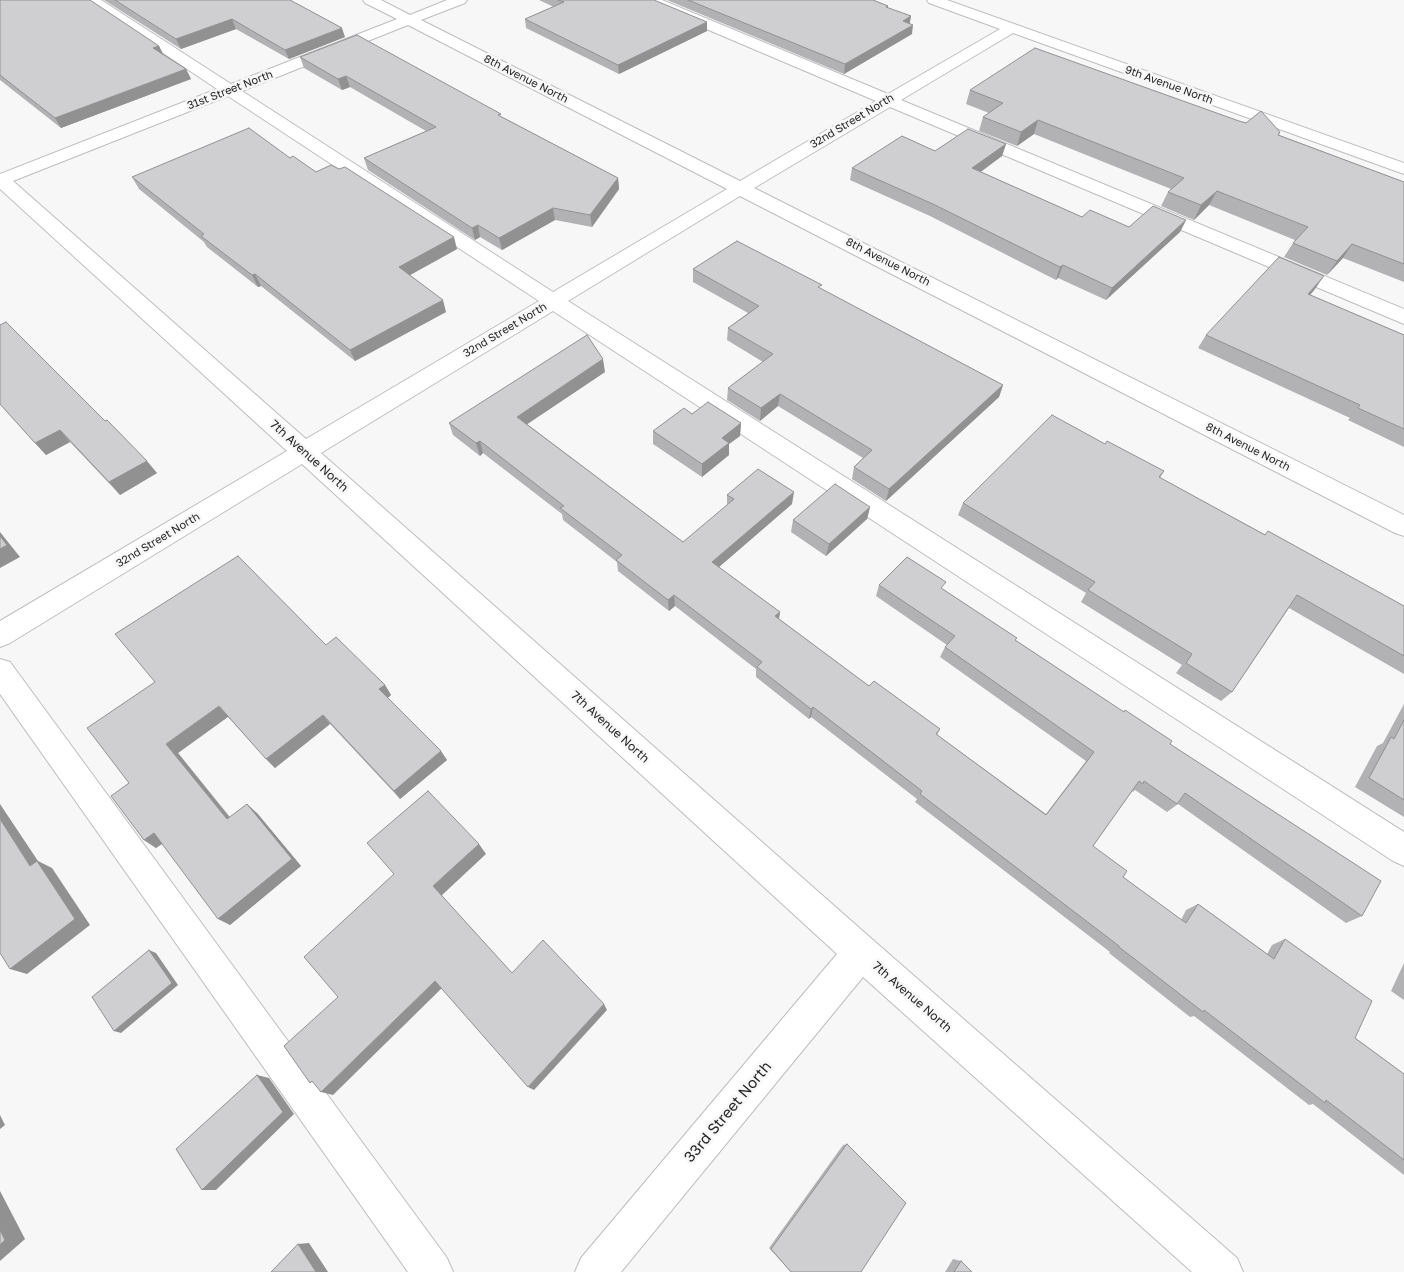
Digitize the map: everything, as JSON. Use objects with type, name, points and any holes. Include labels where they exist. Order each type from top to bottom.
[{"type":"street","points":[[91,0],[553,301],[1404,850]]},
{"type":"street","name":"8th Avenue North","points":[[370,0],[1404,526]]},
{"type":"street","name":"31st Street North","points":[[0,180],[460,0]]},
{"type":"street","points":[[650,0],[1404,317]]},
{"type":"street","name":"9th Avenue North","points":[[934,0],[1404,169]]},
{"type":"street","name":"32nd Street North","points":[[0,635],[553,301],[1011,28]]},
{"type":"street","name":"7th Avenue North","points":[[0,180],[861,952],[1223,1272]]},
{"type":"street","points":[[0,671],[433,1272]]},
{"type":"street","name":"33rd Street North","points":[[595,1272],[861,952]]},
{"type":"building","points":[[0,0],[90,0],[159,46],[153,48],[186,69],[55,118],[0,75]]},
{"type":"building","points":[[115,0],[290,0],[342,28],[285,50],[232,19],[176,39]]},
{"type":"building","points":[[558,0],[654,0],[707,22],[618,65],[525,19],[564,2]]},
{"type":"building","points":[[688,0],[873,0],[911,16],[903,21],[913,25],[845,64]]},
{"type":"building","points":[[357,35],[501,114],[498,115],[618,178],[590,215],[553,208],[499,238],[478,225],[472,228],[364,158],[436,127],[346,76],[338,79],[300,57]]},
{"type":"building","points":[[1035,48],[1246,123],[1261,111],[1280,132],[1278,135],[1404,182],[1404,264],[1352,244],[1337,261],[1293,243],[1308,227],[1217,191],[1201,205],[1168,192],[1184,178],[1038,120],[1021,132],[983,117],[1003,103],[970,90]]},
{"type":"building","points":[[249,128],[290,158],[293,156],[316,172],[331,165],[339,169],[345,167],[454,237],[399,267],[443,300],[350,350],[255,274],[252,275],[201,236],[204,234],[132,177]]},
{"type":"building","points":[[968,129],[1006,144],[972,168],[1082,217],[1090,210],[1129,227],[1153,206],[1186,220],[1112,288],[1063,265],[1060,267],[933,204],[852,168],[902,136],[935,151]]},
{"type":"building","points":[[737,241],[822,285],[818,287],[1003,385],[889,489],[854,467],[872,450],[780,394],[761,408],[728,388],[773,354],[728,328],[759,306],[693,269]]},
{"type":"building","points":[[1279,257],[1324,276],[1308,294],[1404,335],[1404,429],[1358,408],[1360,405],[1206,335]]},
{"type":"building","points":[[6,322],[147,461],[109,482],[60,430],[35,443],[0,404],[0,325]]},
{"type":"building","points":[[587,335],[603,359],[517,417],[683,542],[734,499],[727,495],[758,469],[794,492],[712,562],[780,612],[775,616],[869,686],[874,681],[940,729],[936,734],[1046,815],[1094,752],[945,647],[955,636],[879,585],[907,557],[946,582],[941,588],[1017,638],[1015,640],[1124,712],[1125,710],[1172,741],[1170,744],[1381,881],[1362,916],[1185,793],[1177,804],[1144,781],[1143,784],[1139,781],[1093,846],[1127,871],[1123,877],[1186,923],[1198,904],[1274,959],[1285,939],[1372,1001],[1355,1038],[1404,1074],[1404,1160],[1326,1100],[1325,1103],[1204,1010],[1203,1012],[920,794],[922,791],[813,707],[811,709],[757,667],[762,662],[674,595],[668,600],[616,560],[622,555],[560,508],[564,506],[480,441],[476,443],[449,423]]},
{"type":"building","points":[[708,402],[741,423],[722,438],[729,443],[702,464],[653,431],[684,408],[692,414]]},
{"type":"building","points":[[1052,415],[1105,444],[1107,441],[1164,471],[1159,477],[1265,535],[1268,531],[1404,606],[1404,656],[1297,595],[1232,692],[1186,663],[1192,654],[1088,590],[1095,582],[963,503]]},
{"type":"building","points":[[835,484],[870,507],[829,544],[793,520]]},
{"type":"building","points":[[0,536],[7,545],[0,549]]},
{"type":"building","points":[[238,556],[326,645],[336,637],[385,685],[379,689],[441,751],[394,791],[323,715],[266,759],[219,706],[166,744],[227,819],[247,804],[292,859],[218,919],[154,833],[144,840],[111,796],[129,783],[87,728],[155,682],[115,634]]},
{"type":"building","points":[[1404,720],[1404,800],[1369,778],[1391,737],[1394,739]]},
{"type":"building","points":[[428,791],[479,844],[433,886],[512,973],[543,940],[604,1004],[528,1087],[435,981],[321,1092],[312,1081],[310,1083],[284,1046],[338,997],[304,957],[394,874],[367,843]]},
{"type":"building","points":[[0,819],[30,866],[37,861],[75,919],[10,969],[0,953]]},
{"type":"building","points":[[149,950],[172,983],[114,1031],[92,997]]},
{"type":"building","points":[[257,1075],[283,1112],[202,1190],[176,1149]]},
{"type":"building","points":[[847,1144],[906,1203],[861,1272],[791,1272],[771,1249]]},
{"type":"building","points":[[0,1230],[5,1240],[0,1245]]},
{"type":"building","points":[[298,1244],[316,1272],[271,1272]]},
{"type":"building","points":[[961,1261],[972,1272],[954,1272]]}]
